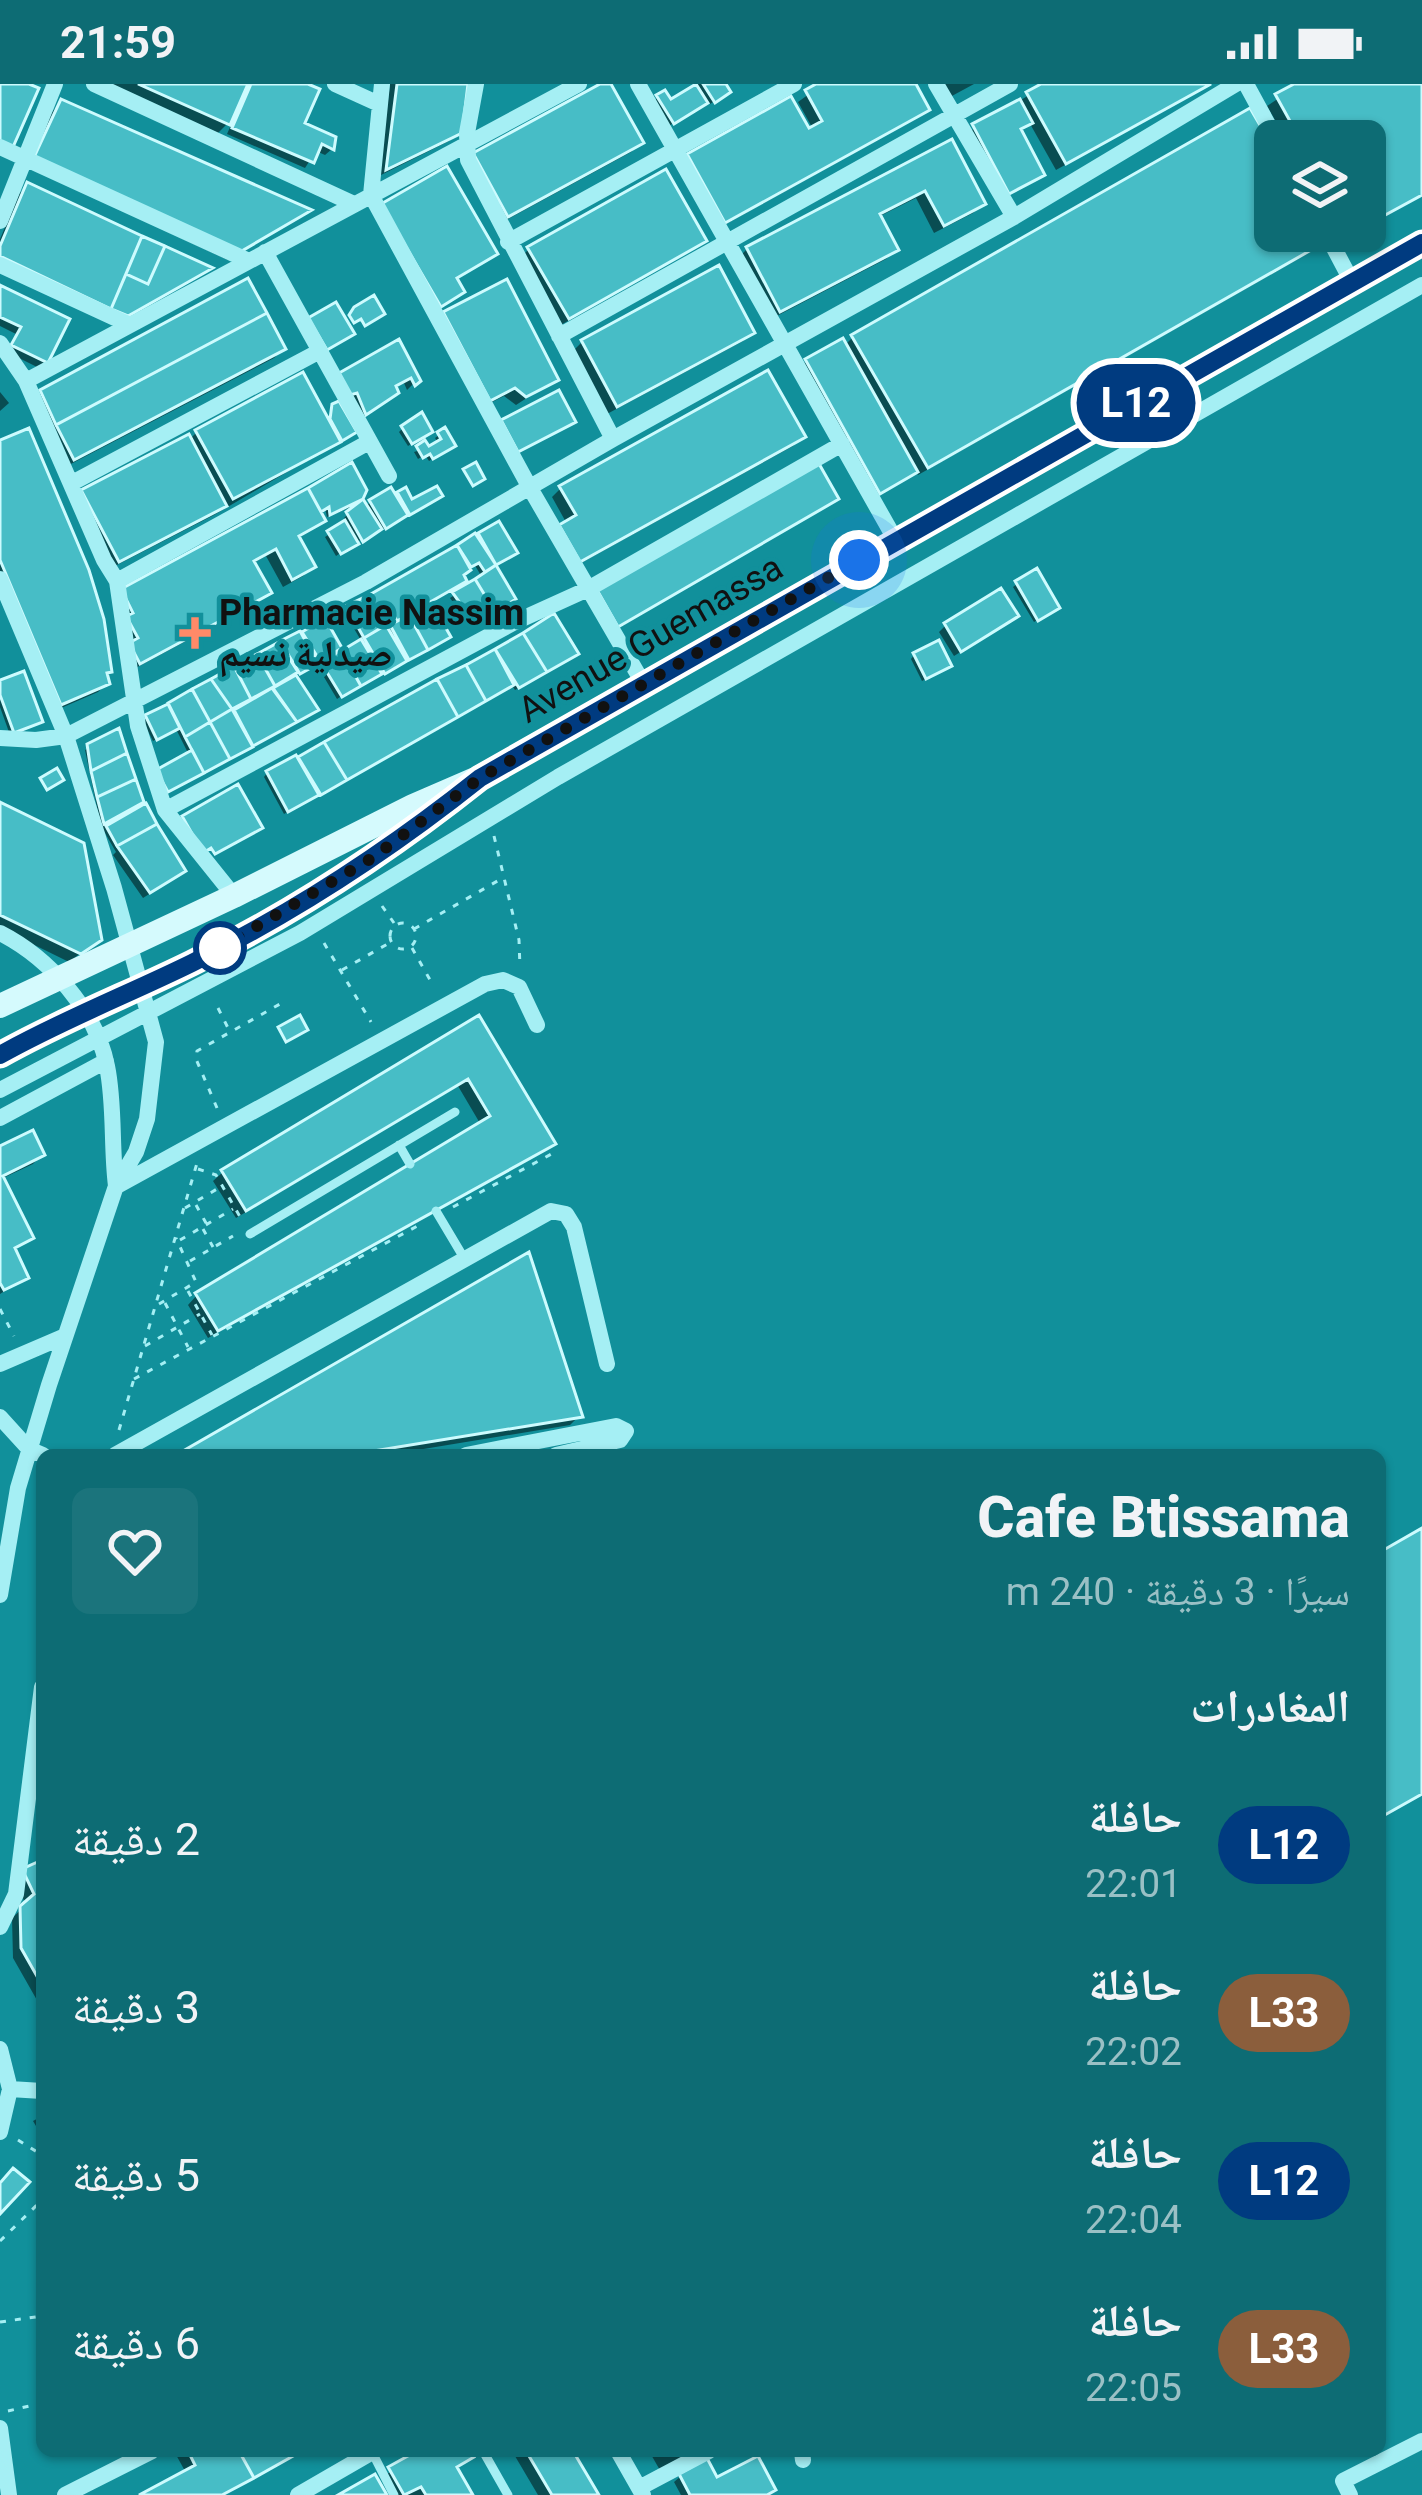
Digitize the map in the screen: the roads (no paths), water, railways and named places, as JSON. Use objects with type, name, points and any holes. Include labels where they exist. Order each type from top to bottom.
[{"type":"main road","name":"Avenue Guemassa","points":[[0,1006],[480,778],[1422,243]]},
{"type":"main road","name":"Avenue Guemassa","points":[[0,1054],[194,962],[313,895],[428,819],[480,778]]},
{"type":"street","points":[[0,221],[55,84]]},
{"type":"street","points":[[94,84],[363,200],[644,683]]},
{"type":"street","points":[[335,84],[379,104]]},
{"type":"street","points":[[363,200],[382,84]]},
{"type":"street","points":[[476,84],[466,146],[474,173],[613,439]]},
{"type":"street","points":[[26,381],[578,84]]},
{"type":"street","points":[[638,84],[895,539]]},
{"type":"street","points":[[508,242],[794,84]]},
{"type":"street","points":[[936,84],[1014,217]]},
{"type":"street","points":[[560,336],[1010,84]]},
{"type":"street","points":[[0,738],[66,736],[136,704],[366,582],[1014,217],[1236,84]]},
{"type":"street","points":[[1246,84],[1265,120]]},
{"type":"street","points":[[0,147],[257,256],[389,476]]},
{"type":"street","points":[[1336,252],[1352,282]]},
{"type":"street","points":[[0,265],[130,325]]},
{"type":"street","points":[[0,1090],[314,926],[490,817],[1422,285]]},
{"type":"street","points":[[0,344],[26,381],[104,560],[118,581],[138,726],[165,810],[234,896]]},
{"type":"street","points":[[72,483],[318,352]]},
{"type":"street","points":[[118,581],[369,442]]},
{"type":"street","points":[[165,810],[513,623],[588,590],[842,444]]},
{"type":"street","points":[[0,579],[66,736],[156,1042],[147,1119],[136,1152],[116,1186],[65,1336],[37,1449]]},
{"type":"street","points":[[0,933],[26,946],[58,976],[99,1039],[106,1061],[116,1186]]},
{"type":"street","points":[[116,1186],[494,981],[519,987],[537,1025]]},
{"type":"street","points":[[0,1118],[106,1061]]},
{"type":"street","points":[[126,1449],[544,1214],[566,1214],[574,1227],[608,1364]]},
{"type":"street","points":[[0,1364],[65,1336]]},
{"type":"street","points":[[0,1417],[36,1452],[4,1531],[0,1594]]},
{"type":"street","points":[[498,1449],[620,1426],[626,1435],[622,1448]]},
{"type":"street","points":[[0,1927],[16,1894],[36,1735]]},
{"type":"street","points":[[0,2049],[10,2089],[1,2131]]},
{"type":"street","points":[[10,2089],[36,2090]]},
{"type":"street","points":[[0,2428],[9,2495]]},
{"type":"street","points":[[1350,2495],[1343,2481],[1422,2440]]},
{"type":"street","points":[[65,2495],[140,2457]]},
{"type":"street","points":[[298,2495],[364,2457]]},
{"type":"street","points":[[621,2457],[641,2492],[699,2457]]},
{"type":"lane","points":[[250,1234],[454,1112]]},
{"type":"lane","points":[[399,1145],[410,1164]]},
{"type":"lane","points":[[438,1213],[464,1258]]},
{"type":"lane","points":[[375,2457],[394,2495]]},
{"type":"lane","points":[[486,2457],[508,2495]]},
{"type":"place","name":"Pharmacie Nassim صيدلية نسيم","points":[[195,633]]}]
